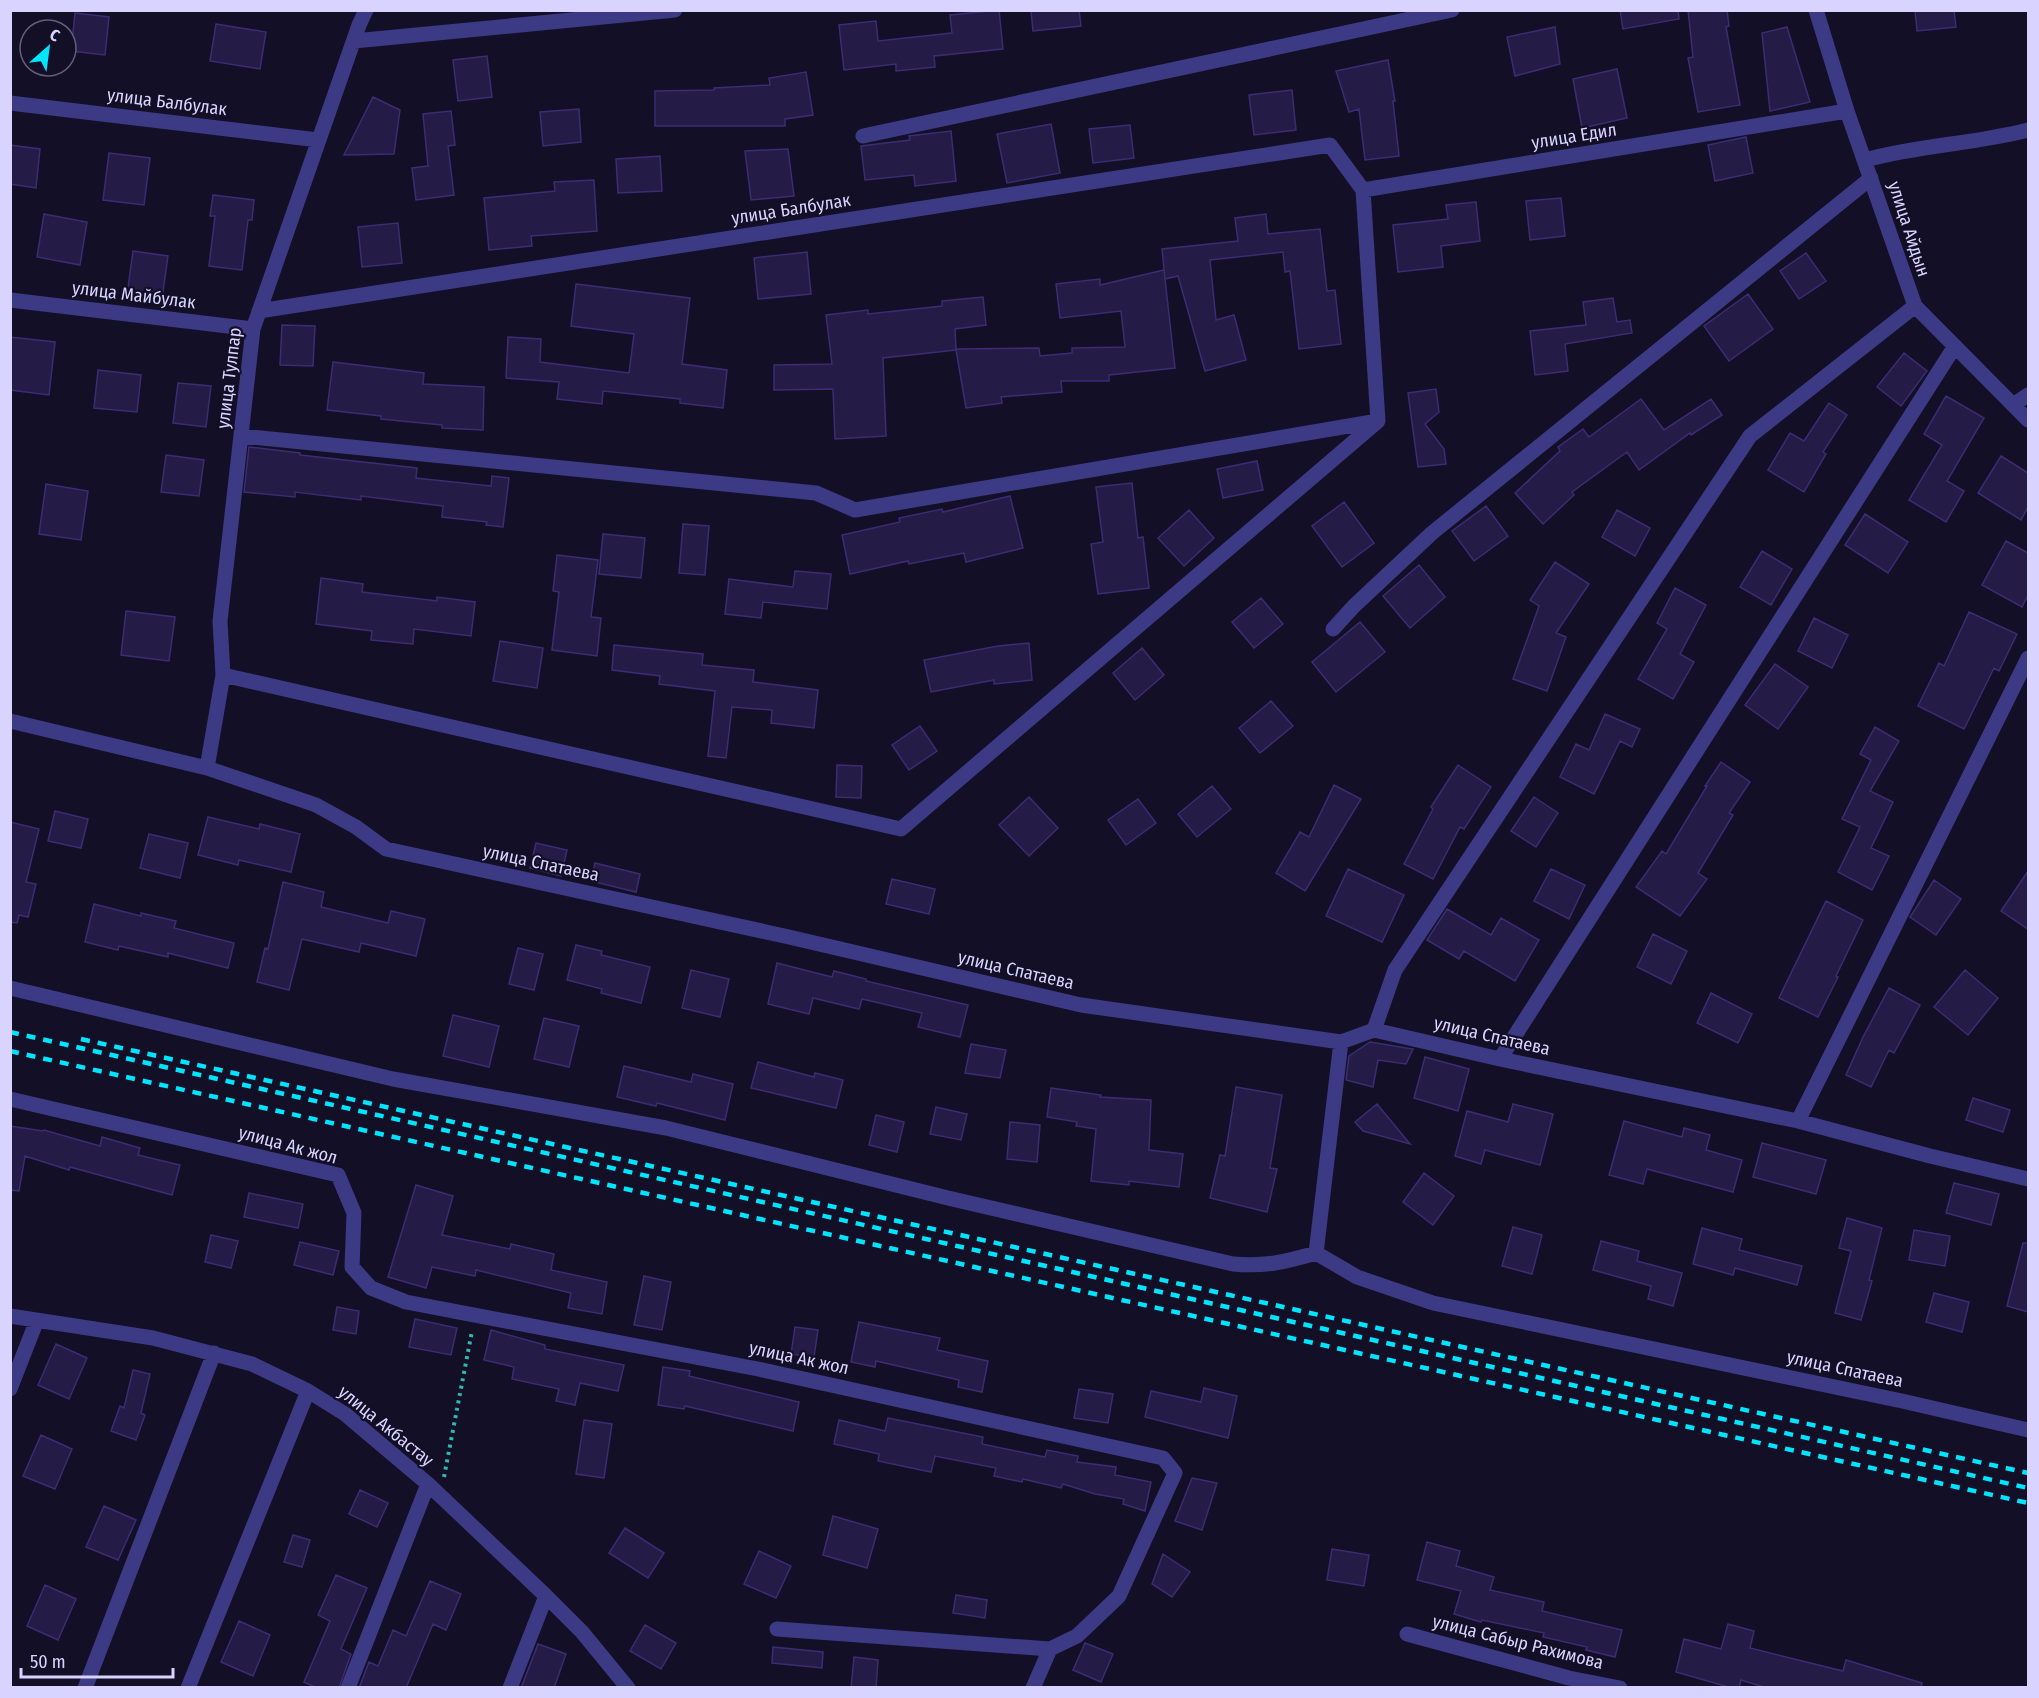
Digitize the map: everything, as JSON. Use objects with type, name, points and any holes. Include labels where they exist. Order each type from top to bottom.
[{"type":"street","name":"улица Тулпар","points":[[207,768],[224,675],[220,621],[253,329],[318,140],[366,10]]},
{"type":"street","points":[[354,40],[675,10]]},
{"type":"street","points":[[863,136],[1452,10]]},
{"type":"street","name":"улица Айдын","points":[[1816,10],[1847,111],[1915,306],[2028,420]]},
{"type":"street","name":"улица Балбулак","points":[[10,103],[318,140]]},
{"type":"street","name":"улица Едил","points":[[1364,190],[1847,111]]},
{"type":"street","points":[[1865,160],[1888,153],[2001,137],[2028,130]]},
{"type":"street","name":"улица Балбулак","points":[[259,311],[1330,145],[1364,190]]},
{"type":"street","points":[[1333,629],[1354,606],[1432,534],[1871,178]]},
{"type":"street","points":[[1364,190],[1378,421]]},
{"type":"street","name":"улица Майбулак","points":[[10,300],[253,329]]},
{"type":"street","points":[[1374,1030],[1395,970],[1750,436],[1915,306]]},
{"type":"street","points":[[1500,1059],[1955,346]]},
{"type":"street","points":[[2013,405],[2028,395]]},
{"type":"street","points":[[241,436],[816,493],[855,510],[1378,421]]},
{"type":"street","points":[[224,675],[901,830],[1378,421]]},
{"type":"street","points":[[1798,1121],[2028,658]]},
{"type":"street","name":"улица Спатаева","points":[[10,722],[207,768],[316,805],[356,827],[386,849],[789,937],[1081,1005],[1341,1042],[1374,1030],[1500,1059],[1798,1121],[2028,1179]]},
{"type":"street","points":[[10,988],[393,1079],[666,1128],[948,1198],[1233,1264],[1257,1266],[1286,1262],[1316,1253],[1341,1042]]},
{"type":"street","name":"улица Ак жол","points":[[10,1099],[338,1175],[354,1213],[352,1267],[371,1288],[406,1302],[758,1369],[1163,1458],[1175,1473],[1119,1596],[1077,1636],[1050,1649],[777,1629]]},
{"type":"street","name":"улица Спатаева","points":[[1316,1253],[1357,1277],[1433,1303],[1902,1401],[2028,1430]]},
{"type":"street","name":"улица Акбастау","points":[[10,1316],[153,1338],[214,1353],[252,1364],[308,1390],[345,1414],[428,1484],[582,1632],[628,1688]]},
{"type":"street","points":[[10,1389],[37,1320]]},
{"type":"street","points":[[85,1688],[214,1353]]},
{"type":"street","points":[[188,1688],[308,1390]]},
{"type":"street","points":[[348,1688],[428,1484]]},
{"type":"street","points":[[510,1688],[546,1596]]},
{"type":"street","name":"улица Сабыр Рахимова","points":[[1407,1634],[1569,1678],[1620,1688]]},
{"type":"street","points":[[1033,1688],[1050,1649]]},
{"type":"path","points":[[440,1496],[474,1315]]},
{"type":"building","points":[[999,10],[1003,49],[934,56],[935,67],[896,71],[896,64],[844,70],[839,25],[876,21],[878,41],[952,33],[950,15]]},
{"type":"building","points":[[1031,10],[1079,10],[1081,26],[1033,31]]},
{"type":"building","points":[[1620,10],[1678,10],[1679,19],[1623,29]]},
{"type":"building","points":[[1688,10],[1727,10],[1729,26],[1726,27],[1740,105],[1698,112],[1688,58],[1693,57]]},
{"type":"building","points":[[1915,10],[1954,10],[1956,27],[1917,31]]},
{"type":"building","points":[[75,13],[109,17],[105,55],[78,52],[78,18],[74,18]]},
{"type":"building","points":[[216,24],[266,32],[260,69],[210,61]]},
{"type":"building","points":[[1555,27],[1560,64],[1515,76],[1507,37]]},
{"type":"building","points":[[1787,27],[1810,102],[1770,111],[1762,33]]},
{"type":"building","points":[[487,56],[492,97],[458,101],[453,60]]},
{"type":"building","points":[[1388,60],[1395,101],[1393,101],[1399,156],[1365,160],[1359,109],[1349,112],[1336,71]]},
{"type":"building","points":[[1617,69],[1627,118],[1582,128],[1573,79]]},
{"type":"building","points":[[806,72],[813,115],[785,119],[785,126],[655,126],[655,91],[714,90],[714,88],[770,85],[769,78]]},
{"type":"building","points":[[1292,90],[1296,130],[1254,135],[1249,95]]},
{"type":"building","points":[[373,97],[400,110],[394,154],[344,155]]},
{"type":"building","points":[[579,109],[581,142],[543,146],[540,112]]},
{"type":"building","points":[[451,111],[455,145],[448,146],[454,195],[416,200],[412,168],[428,166],[423,114]]},
{"type":"building","points":[[1051,124],[1060,173],[1007,183],[997,134]]},
{"type":"building","points":[[1130,125],[1134,158],[1093,163],[1089,129]]},
{"type":"building","points":[[951,131],[956,181],[915,186],[914,175],[865,180],[861,146],[910,140],[909,136]]},
{"type":"building","points":[[1746,137],[1753,173],[1715,181],[1708,145]]},
{"type":"building","points":[[10,145],[40,149],[36,188],[10,184]]},
{"type":"building","points":[[788,149],[794,196],[751,200],[745,151]]},
{"type":"building","points":[[109,153],[150,158],[144,205],[103,200]]},
{"type":"building","points":[[660,156],[662,191],[618,193],[616,159]]},
{"type":"building","points":[[594,180],[597,231],[531,236],[532,246],[489,250],[484,198],[555,191],[554,182]]},
{"type":"building","points":[[213,195],[254,200],[252,220],[248,220],[242,270],[209,266],[215,216],[210,216]]},
{"type":"building","points":[[1561,198],[1565,236],[1530,240],[1526,201]]},
{"type":"building","points":[[1476,202],[1480,241],[1441,246],[1443,267],[1398,272],[1393,225],[1448,219],[1446,205]]},
{"type":"building","points":[[44,214],[87,222],[80,265],[37,257]]},
{"type":"building","points":[[1266,214],[1268,234],[1320,229],[1327,291],[1335,290],[1341,344],[1299,349],[1290,271],[1285,272],[1283,252],[1210,260],[1216,320],[1234,315],[1246,360],[1205,371],[1178,276],[1165,279],[1162,249],[1238,241],[1235,218]]},
{"type":"building","points":[[398,223],[402,263],[362,267],[358,227]]},
{"type":"building","points":[[133,251],[168,256],[162,299],[127,295]]},
{"type":"building","points":[[807,252],[811,294],[758,299],[754,258]]},
{"type":"building","points":[[1806,253],[1826,281],[1799,299],[1780,271]]},
{"type":"building","points":[[1164,270],[1175,368],[1109,375],[1109,381],[1061,381],[1062,392],[1001,397],[1002,403],[966,408],[956,350],[883,358],[886,436],[835,439],[833,389],[774,390],[774,365],[832,364],[826,315],[868,310],[868,314],[942,306],[942,301],[983,297],[986,325],[955,329],[956,349],[1039,348],[1040,356],[1072,353],[1072,348],[1125,347],[1121,311],[1060,318],[1056,284],[1100,279],[1100,285]]},
{"type":"building","points":[[576,284],[690,298],[682,364],[727,370],[723,408],[680,403],[680,399],[603,391],[602,404],[557,399],[559,382],[506,378],[508,337],[541,339],[540,362],[629,373],[634,334],[571,326]]},
{"type":"building","points":[[1748,294],[1773,329],[1729,361],[1704,326]]},
{"type":"building","points":[[1613,298],[1617,322],[1630,320],[1632,333],[1565,344],[1568,371],[1535,375],[1530,331],[1586,325],[1583,302]]},
{"type":"building","points":[[282,325],[315,326],[313,366],[280,365]]},
{"type":"building","points":[[10,337],[55,342],[49,395],[10,390]]},
{"type":"building","points":[[1904,353],[1927,371],[1901,406],[1877,387]]},
{"type":"building","points":[[333,362],[424,373],[423,384],[484,387],[483,430],[442,428],[442,425],[381,419],[381,416],[327,410]]},
{"type":"building","points":[[98,370],[141,375],[137,412],[94,408]]},
{"type":"building","points":[[178,383],[211,386],[206,427],[173,423]]},
{"type":"building","points":[[1436,389],[1439,412],[1425,424],[1444,449],[1446,464],[1418,467],[1408,393]]},
{"type":"building","points":[[1946,396],[1984,418],[1947,481],[1964,491],[1946,522],[1909,500],[1942,445],[1924,434]]},
{"type":"building","points":[[1641,399],[1664,430],[1711,399],[1722,415],[1691,435],[1690,433],[1639,470],[1627,452],[1572,492],[1574,495],[1543,524],[1515,493],[1560,451],[1558,447],[1583,429],[1589,437]]},
{"type":"building","points":[[1829,403],[1847,415],[1823,452],[1826,454],[1804,492],[1768,470],[1790,433],[1804,441]]},
{"type":"building","points":[[249,447],[417,468],[416,478],[491,486],[492,476],[509,478],[503,527],[486,525],[487,522],[442,517],[443,506],[361,496],[361,500],[295,492],[295,497],[244,492]]},
{"type":"building","points":[[166,455],[204,460],[199,496],[161,492]]},
{"type":"building","points":[[2001,456],[2028,473],[2028,507],[2021,520],[1978,493]]},
{"type":"building","points":[[1257,461],[1263,490],[1223,498],[1217,469]]},
{"type":"building","points":[[1132,483],[1138,538],[1143,537],[1149,588],[1098,594],[1091,544],[1103,542],[1096,487]]},
{"type":"building","points":[[46,484],[88,491],[81,540],[39,534]]},
{"type":"building","points":[[1010,496],[1023,548],[966,562],[964,553],[909,564],[908,561],[850,574],[842,535],[900,522],[899,518],[942,509],[943,512]]},
{"type":"building","points":[[1344,502],[1374,543],[1342,567],[1312,526]]},
{"type":"building","points":[[1486,506],[1508,536],[1474,561],[1452,531]]},
{"type":"building","points":[[1189,510],[1214,538],[1184,566],[1158,538]]},
{"type":"building","points":[[1617,510],[1650,528],[1635,556],[1602,537]]},
{"type":"building","points":[[1865,514],[1908,542],[1888,573],[1845,545]]},
{"type":"building","points":[[683,524],[709,526],[705,575],[679,573]]},
{"type":"building","points":[[603,534],[645,538],[641,578],[599,574]]},
{"type":"building","points":[[2006,541],[2028,553],[2028,595],[2022,607],[1982,585]]},
{"type":"building","points":[[1762,551],[1792,569],[1771,605],[1740,587]]},
{"type":"building","points":[[557,555],[598,560],[591,617],[601,618],[597,656],[552,650],[559,592],[553,591]]},
{"type":"building","points":[[1555,562],[1589,584],[1556,633],[1566,637],[1547,691],[1513,679],[1539,606],[1530,600]]},
{"type":"building","points":[[1419,565],[1445,597],[1410,628],[1383,596]]},
{"type":"building","points":[[795,571],[831,574],[827,609],[763,602],[761,618],[725,614],[729,579],[793,587]]},
{"type":"building","points":[[321,578],[363,584],[362,592],[437,601],[437,597],[475,602],[471,636],[414,629],[413,644],[371,640],[372,631],[316,624]]},
{"type":"building","points":[[1675,588],[1706,605],[1680,654],[1694,662],[1673,699],[1638,679],[1667,629],[1657,623]]},
{"type":"building","points":[[1261,598],[1283,624],[1254,648],[1232,622]]},
{"type":"building","points":[[126,611],[175,617],[169,661],[121,655]]},
{"type":"building","points":[[1969,612],[2017,634],[1999,671],[1994,668],[1964,729],[1918,706],[1939,663],[1944,666]]},
{"type":"building","points":[[1814,618],[1848,635],[1832,668],[1798,651]]},
{"type":"building","points":[[1360,622],[1385,652],[1336,692],[1312,662]]},
{"type":"building","points":[[500,641],[543,648],[537,688],[493,681]]},
{"type":"building","points":[[1029,643],[1032,680],[994,684],[994,680],[931,692],[924,660],[998,646]]},
{"type":"building","points":[[614,645],[703,654],[702,665],[754,670],[753,682],[818,690],[814,728],[771,723],[772,710],[732,707],[726,758],[708,756],[715,691],[659,684],[660,676],[612,670]]},
{"type":"building","points":[[1142,648],[1164,675],[1135,700],[1113,673]]},
{"type":"building","points":[[1775,664],[1808,687],[1778,729],[1745,705]]},
{"type":"building","points":[[1271,701],[1293,726],[1260,753],[1239,728]]},
{"type":"building","points":[[1605,714],[1640,729],[1632,747],[1620,741],[1594,794],[1560,777],[1576,744],[1589,750]]},
{"type":"building","points":[[920,726],[937,751],[909,770],[892,745]]},
{"type":"building","points":[[1875,727],[1899,741],[1870,791],[1893,802],[1871,848],[1889,856],[1872,890],[1838,872],[1860,827],[1842,819],[1871,760],[1860,754]]},
{"type":"building","points":[[1721,762],[1750,782],[1729,813],[1733,815],[1698,873],[1707,879],[1680,916],[1636,887],[1662,851],[1666,854]]},
{"type":"building","points":[[837,765],[862,766],[861,798],[836,797]]},
{"type":"building","points":[[1458,765],[1491,787],[1464,829],[1460,827],[1433,879],[1404,864],[1433,809],[1431,807]]},
{"type":"building","points":[[1334,785],[1361,799],[1305,891],[1276,873],[1300,832],[1309,837]]},
{"type":"building","points":[[1212,786],[1231,809],[1197,837],[1178,814]]},
{"type":"building","points":[[1029,797],[1058,828],[1029,856],[999,825]]},
{"type":"building","points":[[1534,797],[1558,813],[1536,847],[1511,831]]},
{"type":"building","points":[[1138,799],[1156,823],[1126,845],[1108,820]]},
{"type":"building","points":[[55,811],[88,819],[81,848],[48,841]]},
{"type":"building","points":[[208,817],[259,829],[260,824],[300,834],[291,872],[239,860],[238,865],[198,855]]},
{"type":"building","points":[[10,822],[39,829],[26,882],[36,884],[28,917],[19,915],[17,923],[10,922]]},
{"type":"building","points":[[149,834],[188,843],[180,878],[140,868]]},
{"type":"building","points":[[536,843],[567,850],[561,876],[530,868]]},
{"type":"building","points":[[595,863],[640,874],[636,892],[591,881]]},
{"type":"building","points":[[1348,869],[1404,895],[1382,942],[1326,916]]},
{"type":"building","points":[[1551,869],[1585,885],[1569,919],[1534,901]]},
{"type":"building","points":[[2028,871],[2028,929],[2001,911]]},
{"type":"building","points":[[892,879],[935,889],[929,914],[886,904]]},
{"type":"building","points":[[1934,880],[1961,899],[1936,935],[1910,917]]},
{"type":"building","points":[[283,882],[324,892],[321,907],[388,923],[391,911],[425,919],[416,956],[361,943],[359,952],[302,939],[289,990],[257,982],[265,948],[268,949]]},
{"type":"building","points":[[1826,901],[1863,920],[1818,1017],[1779,998]]},
{"type":"building","points":[[94,904],[141,916],[141,913],[176,921],[174,928],[234,943],[228,968],[168,953],[168,957],[119,946],[118,950],[85,942]]},
{"type":"building","points":[[1447,909],[1491,935],[1501,918],[1539,940],[1515,981],[1464,951],[1459,959],[1427,940]]},
{"type":"building","points":[[1653,934],[1687,951],[1671,984],[1637,967]]},
{"type":"building","points":[[576,945],[602,951],[601,955],[650,967],[641,1003],[601,993],[602,989],[567,980]]},
{"type":"building","points":[[518,948],[543,954],[534,990],[509,984]]},
{"type":"building","points":[[777,963],[832,977],[834,971],[866,979],[866,981],[968,1005],[960,1037],[918,1027],[922,1013],[862,999],[859,1009],[813,998],[809,1014],[768,1004]]},
{"type":"building","points":[[691,970],[729,979],[720,1017],[682,1008]]},
{"type":"building","points":[[1965,970],[1998,998],[1968,1035],[1934,1007]]},
{"type":"building","points":[[1889,988],[1920,1005],[1894,1053],[1889,1050],[1871,1087],[1846,1075]]},
{"type":"building","points":[[1711,993],[1752,1014],[1738,1043],[1697,1023]]},
{"type":"building","points":[[453,1015],[499,1026],[489,1067],[443,1056]]},
{"type":"building","points":[[544,1018],[579,1026],[569,1067],[534,1059]]},
{"type":"building","points":[[1370,1042],[1413,1049],[1406,1064],[1378,1060],[1373,1087],[1346,1080],[1349,1056]]},
{"type":"building","points":[[971,1044],[1006,1050],[1000,1078],[965,1073]]},
{"type":"building","points":[[1425,1057],[1469,1069],[1458,1111],[1414,1098]]},
{"type":"building","points":[[758,1062],[814,1077],[815,1073],[843,1080],[836,1108],[751,1088]]},
{"type":"building","points":[[624,1066],[691,1082],[693,1074],[733,1084],[725,1120],[657,1103],[656,1106],[617,1097]]},
{"type":"building","points":[[1236,1087],[1282,1095],[1270,1168],[1277,1169],[1267,1212],[1210,1198],[1220,1155],[1225,1156]]},
{"type":"building","points":[[1051,1088],[1101,1095],[1100,1097],[1151,1100],[1149,1150],[1183,1154],[1179,1187],[1129,1181],[1129,1185],[1091,1181],[1096,1129],[1076,1126],[1077,1122],[1047,1117]]},
{"type":"building","points":[[1973,1098],[2010,1110],[2003,1132],[1966,1120]]},
{"type":"building","points":[[1377,1104],[1410,1144],[1363,1131],[1355,1122]]},
{"type":"building","points":[[1513,1104],[1553,1114],[1540,1165],[1485,1150],[1481,1164],[1455,1156],[1467,1111],[1508,1122]]},
{"type":"building","points":[[936,1107],[967,1114],[961,1140],[930,1134]]},
{"type":"building","points":[[876,1115],[904,1122],[897,1152],[869,1145]]},
{"type":"building","points":[[1624,1121],[1682,1137],[1684,1128],[1710,1135],[1706,1150],[1742,1160],[1733,1192],[1647,1169],[1643,1184],[1609,1175]]},
{"type":"building","points":[[1010,1122],[1040,1125],[1037,1162],[1007,1159]]},
{"type":"building","points":[[10,1126],[44,1130],[100,1146],[102,1137],[140,1148],[138,1155],[180,1165],[172,1195],[70,1167],[69,1170],[25,1156],[19,1191],[10,1190]]},
{"type":"building","points":[[1762,1143],[1826,1160],[1816,1194],[1753,1177]]},
{"type":"building","points":[[1424,1173],[1454,1196],[1433,1225],[1403,1202]]},
{"type":"building","points":[[1954,1183],[1999,1194],[1991,1225],[1946,1213]]},
{"type":"building","points":[[416,1185],[453,1196],[442,1235],[510,1249],[511,1244],[554,1254],[551,1270],[607,1282],[602,1314],[568,1308],[571,1293],[476,1270],[475,1276],[432,1267],[426,1288],[388,1277]]},
{"type":"building","points":[[249,1193],[303,1204],[298,1228],[244,1217]]},
{"type":"building","points":[[1847,1218],[1882,1228],[1869,1280],[1872,1281],[1861,1320],[1835,1313],[1851,1251],[1839,1248]]},
{"type":"building","points":[[1513,1227],[1542,1235],[1532,1274],[1502,1266]]},
{"type":"building","points":[[1702,1228],[1742,1239],[1739,1250],[1802,1266],[1797,1285],[1735,1268],[1733,1275],[1693,1264]]},
{"type":"building","points":[[1914,1230],[1950,1236],[1945,1266],[1909,1260]]},
{"type":"building","points":[[211,1235],[238,1241],[231,1268],[205,1262]]},
{"type":"building","points":[[1601,1241],[1639,1251],[1637,1261],[1682,1273],[1673,1306],[1648,1299],[1651,1286],[1593,1270]]},
{"type":"building","points":[[300,1242],[339,1251],[333,1275],[294,1265]]},
{"type":"building","points":[[2023,1243],[2028,1243],[2028,1312],[2007,1306]]},
{"type":"building","points":[[644,1276],[671,1282],[662,1330],[634,1325]]},
{"type":"building","points":[[1934,1293],[1969,1302],[1962,1332],[1926,1322]]},
{"type":"building","points":[[337,1307],[359,1311],[356,1334],[333,1330]]},
{"type":"building","points":[[415,1319],[457,1328],[451,1355],[409,1347]]},
{"type":"building","points":[[859,1322],[940,1338],[937,1350],[988,1361],[982,1392],[958,1387],[959,1380],[876,1361],[875,1367],[851,1362]]},
{"type":"building","points":[[795,1327],[818,1330],[814,1357],[791,1354]]},
{"type":"building","points":[[491,1330],[545,1345],[545,1349],[624,1365],[618,1391],[580,1383],[575,1405],[556,1401],[559,1389],[512,1379],[514,1367],[484,1360]]},
{"type":"building","points":[[56,1344],[87,1358],[69,1399],[38,1385]]},
{"type":"building","points":[[663,1367],[690,1371],[689,1376],[799,1402],[793,1431],[685,1406],[684,1409],[658,1405]]},
{"type":"building","points":[[133,1370],[150,1374],[141,1413],[145,1415],[136,1440],[111,1431],[120,1406],[124,1408]]},
{"type":"building","points":[[1204,1388],[1237,1396],[1228,1438],[1145,1417],[1151,1391],[1201,1402]]},
{"type":"building","points":[[1079,1389],[1113,1394],[1108,1423],[1074,1418]]},
{"type":"building","points":[[888,1418],[983,1437],[982,1444],[1045,1457],[1047,1450],[1078,1456],[1077,1462],[1116,1467],[1115,1475],[1151,1482],[1145,1511],[1123,1504],[1124,1499],[1095,1494],[1063,1484],[1061,1488],[1023,1479],[1022,1482],[994,1476],[996,1468],[935,1456],[931,1472],[878,1461],[879,1454],[834,1444],[839,1420],[885,1431]]},
{"type":"building","points":[[584,1420],[612,1424],[604,1478],[576,1474]]},
{"type":"building","points":[[41,1435],[72,1449],[55,1489],[23,1476]]},
{"type":"building","points":[[1192,1478],[1217,1483],[1202,1530],[1175,1521]]},
{"type":"building","points":[[360,1490],[388,1503],[377,1527],[349,1514]]},
{"type":"building","points":[[104,1506],[136,1520],[118,1560],[86,1547]]},
{"type":"building","points":[[833,1516],[878,1529],[867,1568],[823,1555]]},
{"type":"building","points":[[625,1528],[664,1553],[648,1578],[609,1553]]},
{"type":"building","points":[[293,1535],[310,1540],[302,1567],[284,1562]]},
{"type":"building","points":[[1427,1542],[1460,1551],[1456,1566],[1494,1577],[1490,1590],[1544,1602],[1542,1611],[1622,1630],[1615,1657],[1586,1650],[1587,1647],[1543,1637],[1544,1633],[1482,1620],[1481,1622],[1454,1614],[1461,1591],[1417,1580]]},
{"type":"building","points":[[1332,1549],[1369,1555],[1364,1586],[1327,1580]]},
{"type":"building","points":[[759,1551],[791,1566],[776,1598],[744,1584]]},
{"type":"building","points":[[1163,1554],[1190,1572],[1172,1597],[1152,1584]]},
{"type":"building","points":[[336,1575],[367,1588],[341,1649],[351,1654],[339,1688],[317,1688],[304,1682],[330,1621],[318,1615]]},
{"type":"building","points":[[430,1581],[461,1594],[446,1630],[433,1624],[406,1688],[359,1688],[369,1662],[378,1666],[393,1630],[406,1636]]},
{"type":"building","points":[[45,1585],[76,1599],[58,1640],[27,1626]]},
{"type":"building","points":[[956,1595],[987,1600],[985,1618],[953,1613]]},
{"type":"building","points":[[239,1621],[270,1635],[253,1676],[221,1662]]},
{"type":"building","points":[[1728,1624],[1754,1631],[1750,1648],[1843,1671],[1846,1660],[1922,1683],[1921,1688],[1767,1688],[1741,1680],[1739,1688],[1732,1688],[1676,1672],[1684,1639],[1721,1649]]},
{"type":"building","points":[[645,1625],[676,1643],[661,1669],[630,1651]]},
{"type":"building","points":[[1085,1643],[1113,1654],[1101,1682],[1073,1670]]},
{"type":"building","points":[[538,1644],[566,1654],[554,1688],[521,1688]]},
{"type":"building","points":[[773,1647],[823,1652],[822,1668],[772,1663]]},
{"type":"building","points":[[854,1657],[878,1660],[876,1688],[851,1688]]},
{"type":"railway","points":[[10,1032],[2028,1488]]},
{"type":"railway","points":[[81,1039],[2028,1473]]},
{"type":"railway","points":[[10,1051],[2028,1503]]}]
